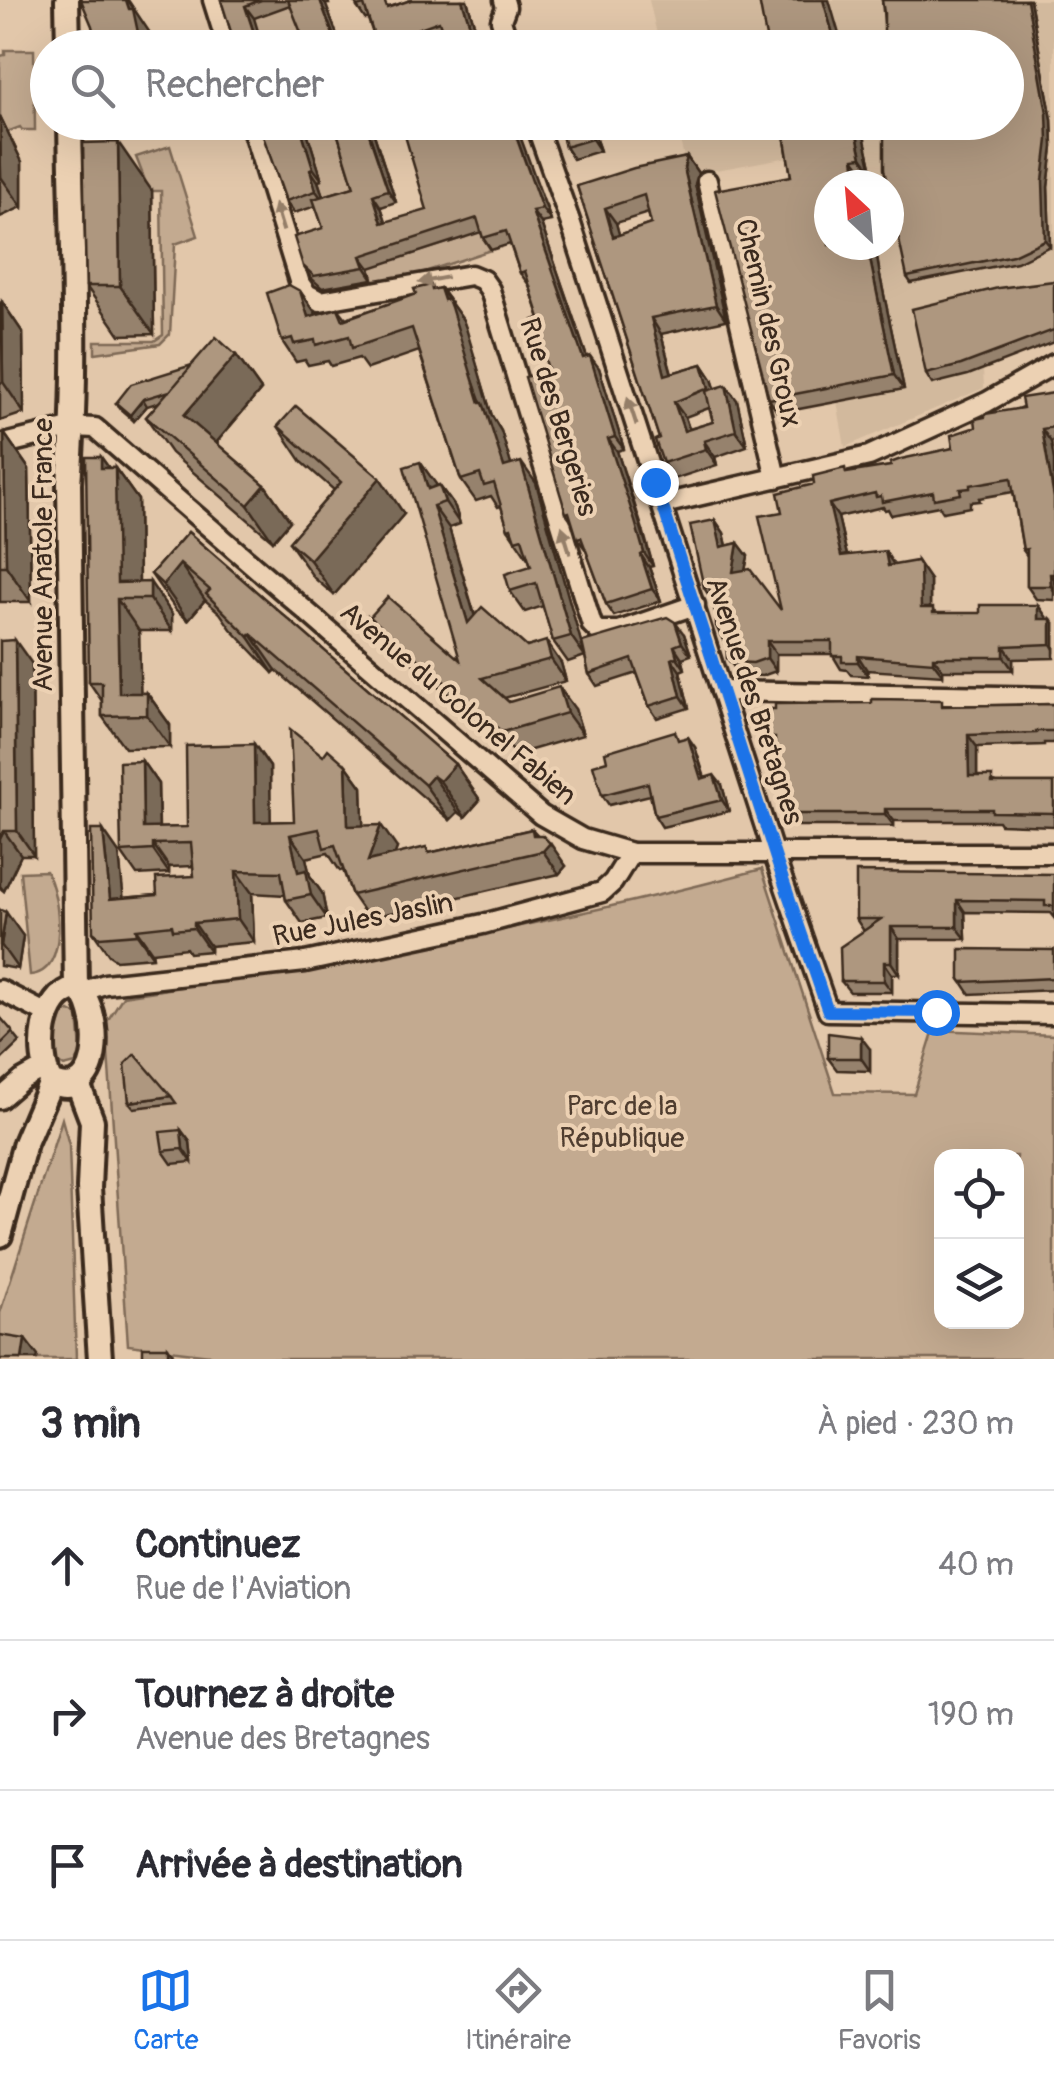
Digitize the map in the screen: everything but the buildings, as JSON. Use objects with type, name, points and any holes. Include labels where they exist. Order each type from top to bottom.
[{"type":"street","points":[[67,0],[68,30]]},
{"type":"street","points":[[213,0],[222,30]]},
{"type":"street","points":[[504,0],[506,7],[501,20],[504,30]]},
{"type":"street","name":"Avenue Anatole France","points":[[70,140],[74,427],[69,483],[80,990],[91,1017],[93,1062],[86,1078],[78,1084]]},
{"type":"street","name":"Rue des Bergeries","points":[[256,140],[300,284],[307,294],[320,302],[453,276],[483,280],[490,290],[592,625],[598,631],[619,631],[695,605]]},
{"type":"street","name":"Avenue des Bretagnes","points":[[541,140],[828,1011],[1054,1014]]},
{"type":"street","name":"Chemin des Groux","points":[[707,181],[776,478]]},
{"type":"street","points":[[663,504],[869,456],[987,402],[1054,364]]},
{"type":"street","points":[[0,445],[74,427]]},
{"type":"street","name":"Avenue du Colonel Fabien","points":[[74,427],[95,428],[541,815],[584,839],[631,853],[1054,853]]},
{"type":"street","points":[[721,692],[1054,697]]},
{"type":"street","name":"Rue Jules Jaslin","points":[[80,990],[305,962],[483,924],[602,892],[631,853]]},
{"type":"street","points":[[0,990],[48,1015]]},
{"type":"street","points":[[0,1235],[48,1074],[44,1043],[48,1015],[56,998],[66,990],[80,990]]},
{"type":"street","points":[[0,1099],[22,1080],[48,1074],[67,1086],[78,1084],[92,1121],[89,1188],[100,1359]]},
{"type":"shaded area","points":[[649,0],[1054,0],[1054,342],[983,369],[984,388],[845,447],[794,156],[688,175],[680,140],[1024,140],[1024,30],[656,30]]},
{"type":"green space","points":[[303,0],[312,30],[254,30],[247,15]]},
{"type":"green space","points":[[5,50],[30,50],[30,130],[20,127],[7,132],[0,117],[0,56],[5,55]]},
{"type":"green space","points":[[309,140],[353,140],[397,259],[466,237],[481,216],[491,250],[376,288],[350,203],[327,210],[317,181],[321,179]]},
{"type":"green space","points":[[170,146],[198,236],[175,244],[170,334],[160,344],[95,353],[95,341],[154,341],[163,335],[161,191],[149,191],[136,157]]},
{"type":"green space","name":"Parc de la République","points":[[762,869],[835,1093],[914,1094],[934,1030],[1054,1035],[1054,1359],[210,1359],[209,1355],[128,1345],[106,1023],[123,996],[444,941],[604,908]]},
{"type":"green space","points":[[46,871],[58,913],[56,947],[43,971],[30,975],[20,872]]},
{"type":"green space","points":[[70,1011],[78,1015],[81,1050],[76,1064],[64,1067],[55,1060],[52,1048],[63,1014]]},
{"type":"green space","points":[[62,1119],[69,1145],[76,1359],[0,1359],[0,1313]]},
{"type":"route","points":[[655,482],[828,1011],[936,1012]]}]
